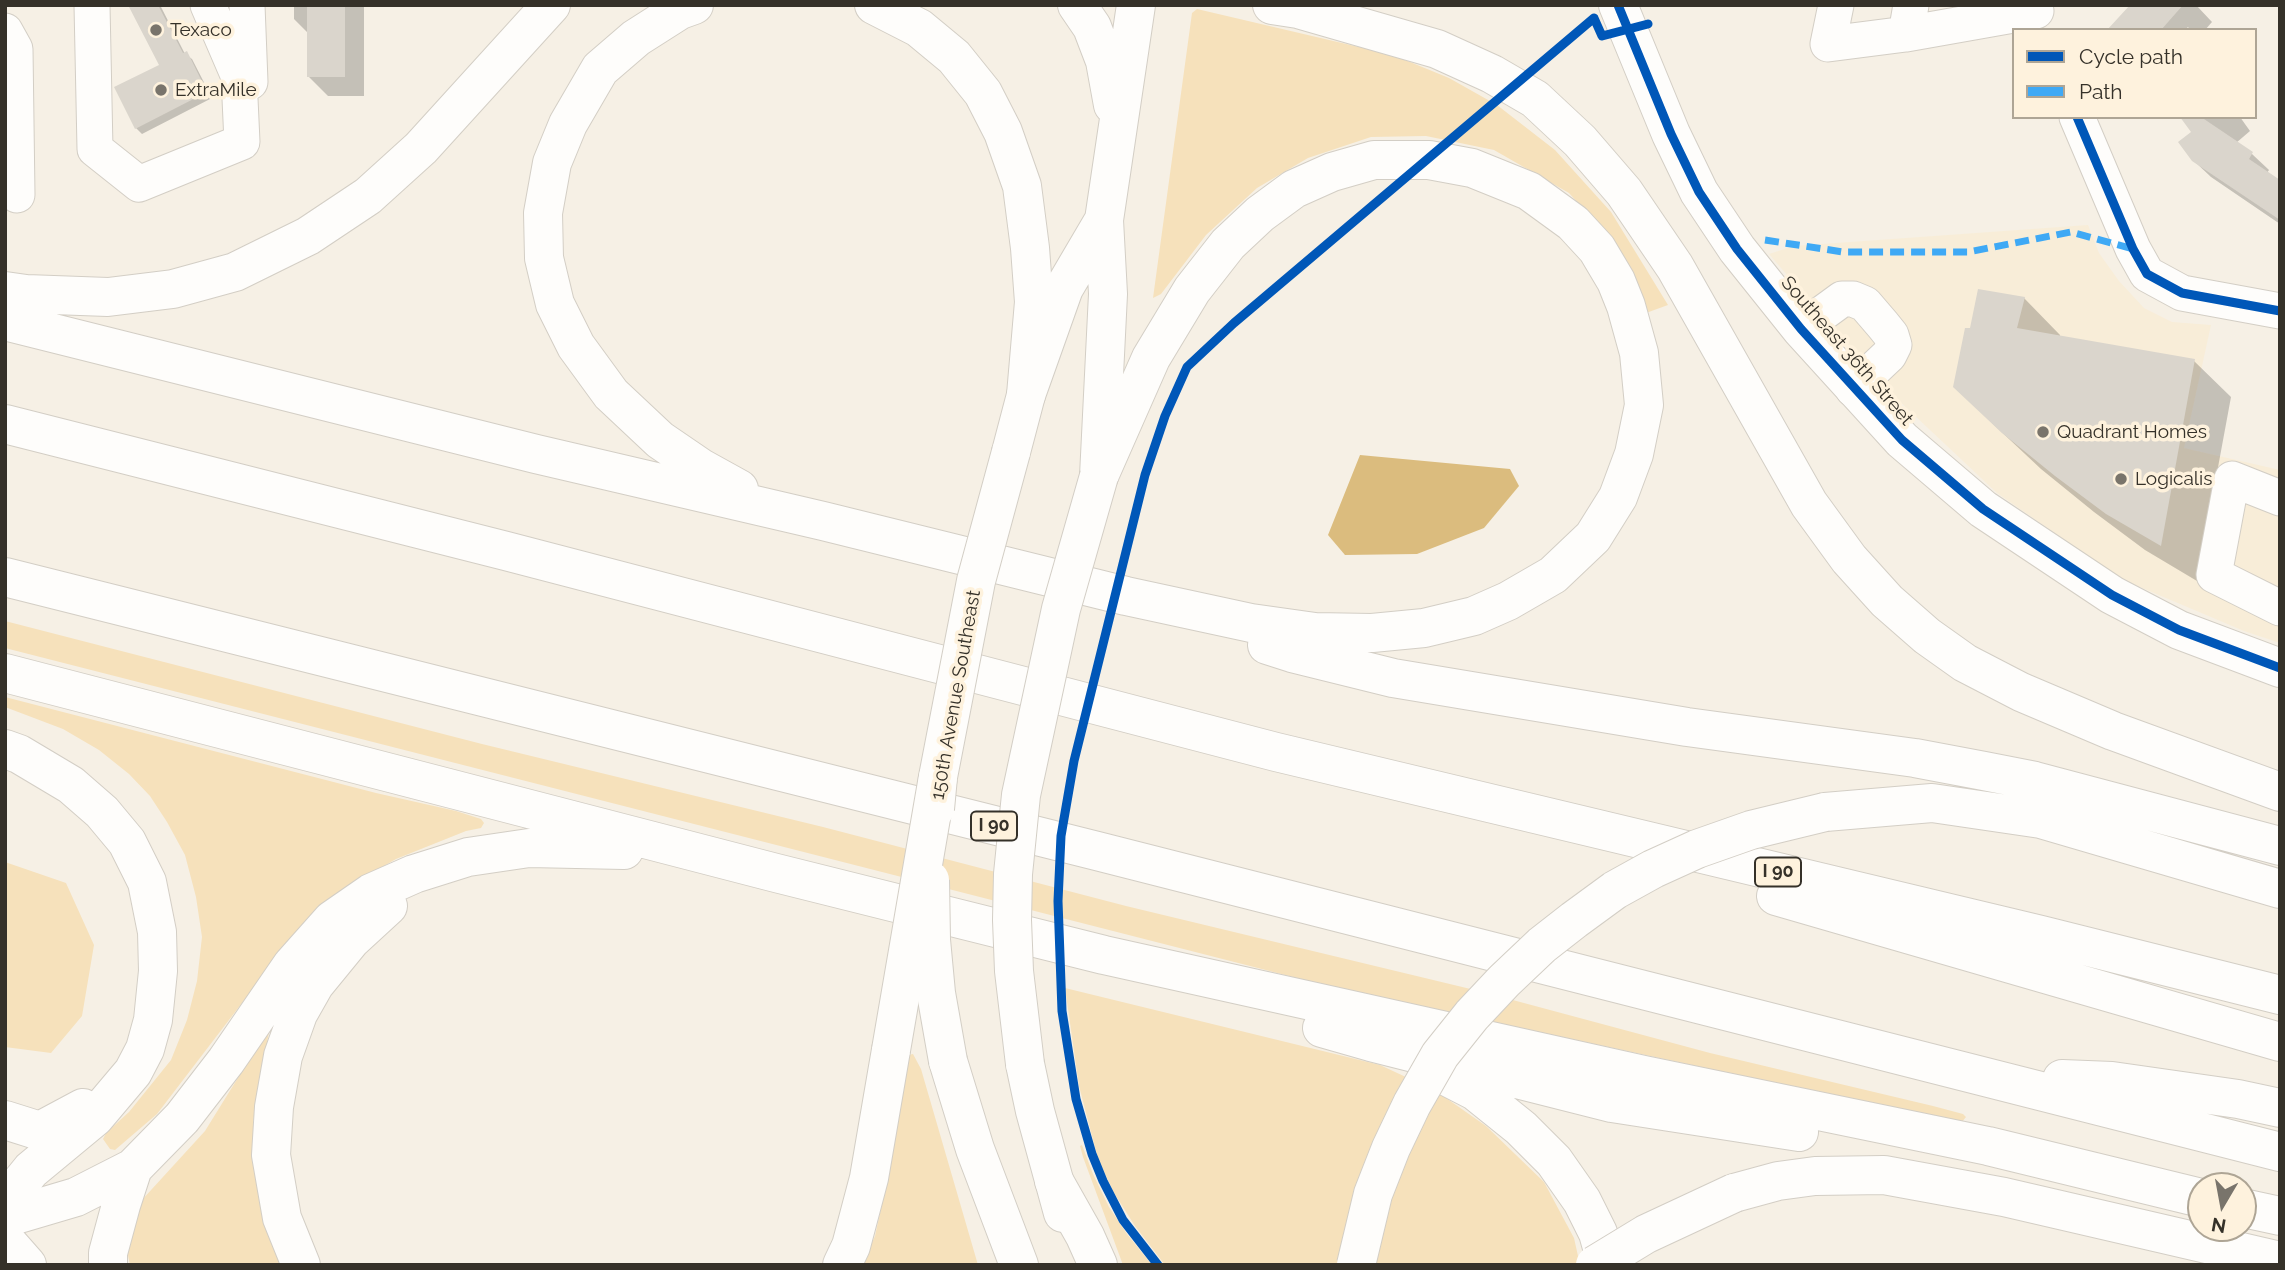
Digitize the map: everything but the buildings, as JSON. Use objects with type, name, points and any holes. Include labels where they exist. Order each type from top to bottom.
[{"type":"main road","points":[[5,291],[108,297],[173,289],[235,272],[308,236],[368,196],[421,148],[522,23],[551,5]]},
{"type":"main road","points":[[694,5],[680,10],[636,38],[600,69],[568,124],[552,163],[543,213],[544,258],[555,304],[576,346],[611,394],[660,440],[701,468],[743,491],[823,521]]},
{"type":"main road","points":[[874,5],[919,28],[954,57],[984,93],[1003,132],[1022,186],[1030,248],[1034,302],[1026,395]]},
{"type":"main road","points":[[1077,5],[1092,27],[1105,61],[1117,131]]},
{"type":"main road","name":"150th Avenue Southeast","points":[[1079,1265],[1054,1181],[1025,1064],[1014,971],[1013,874],[1021,795],[1061,609],[1099,476],[1108,294],[1104,220],[1136,5]]},
{"type":"main road","name":"Southeast 36th Street","points":[[1618,5],[1671,134],[1699,192],[1737,248],[1801,329],[1902,440],[1983,509],[2112,595],[2179,630],[2278,662]]},
{"type":"main road","points":[[1287,7],[1437,49],[1492,74],[1535,99],[1580,141],[1624,192],[1675,267],[1809,504],[1849,559],[1887,601],[1927,636],[1965,663],[2065,712],[2280,792]]},
{"type":"main road","points":[[5,321],[536,454],[1126,596],[1251,623],[1315,632],[1372,633],[1424,628],[1474,616],[1553,575],[1593,537],[1618,497],[1634,454],[1644,405],[1639,353],[1616,281],[1597,248],[1573,223],[1529,191],[1472,168],[1429,160],[1374,160],[1332,172],[1294,189],[1260,214],[1228,244],[1192,290],[1151,358],[1099,476]]},
{"type":"main road","name":"150th Avenue Southeast","points":[[1018,1265],[975,1149],[948,1061],[936,993],[931,940],[930,874],[938,777],[976,581],[1026,395],[1064,288],[1104,220]]},
{"type":"main road","name":"I 90","points":[[5,424],[1276,752],[2280,995]]},
{"type":"main road","name":"I 90","points":[[5,577],[2280,1152]]},
{"type":"main road","points":[[1126,596],[1292,653],[1393,678],[1687,727],[1915,758],[1984,771],[2035,781],[2280,846]]},
{"type":"main road","points":[[5,673],[1104,955],[1644,1075],[1989,1146],[2187,1196]]},
{"type":"main road","points":[[5,749],[19,754],[71,785],[102,811],[127,842],[146,883],[157,932],[157,999],[145,1049],[133,1072],[95,1117],[31,1170],[5,1202]]},
{"type":"main road","points":[[1276,752],[2280,1042]]},
{"type":"main road","points":[[842,1265],[851,1246],[869,1178],[938,777]]},
{"type":"main road","points":[[1356,1265],[1373,1194],[1391,1148],[1440,1055],[1472,1015],[1542,944],[1615,890],[1697,849],[1751,830],[1825,812],[1932,803],[2041,819],[2280,890]]},
{"type":"main road","points":[[5,1218],[76,1197],[133,1168],[182,1118],[292,965],[332,920],[371,893],[414,874],[468,857],[529,848],[621,850],[776,873]]},
{"type":"main road","points":[[301,1265],[282,1218],[271,1155],[274,1107],[284,1056],[298,1014],[315,984],[351,940],[409,887],[468,857]]},
{"type":"main road","points":[[1104,955],[1371,1042],[1612,1103],[1888,1144],[2187,1197]]},
{"type":"main road","points":[[1371,1042],[1423,1064],[1475,1091],[1521,1128],[1553,1161],[1582,1201],[1598,1233],[1607,1265]]},
{"type":"main road","points":[[5,1120],[40,1132],[72,1115],[133,1072]]},
{"type":"main road","points":[[1983,1076],[2112,1081],[2280,1108]]},
{"type":"main road","points":[[108,1265],[108,1253],[133,1168]]},
{"type":"main road","points":[[1595,1265],[1646,1234],[1734,1193],[1778,1181],[1815,1176],[1884,1175],[2004,1196],[2280,1261]]},
{"type":"main road","points":[[1054,1181],[1098,1265]]},
{"type":"main road","points":[[2257,1211],[2280,1216]]},
{"type":"main road","points":[[5,1240],[27,1265]]},
{"type":"street","points":[[5,8],[11,5]]},
{"type":"street","points":[[92,5],[95,149],[139,184],[242,142],[239,77],[208,5]]},
{"type":"street","points":[[247,5],[250,98],[256,98]]},
{"type":"street","points":[[1836,5],[1828,44],[1908,20],[2039,15]]},
{"type":"street","points":[[5,31],[15,49],[17,195]]},
{"type":"street","points":[[2078,119],[2133,249],[2147,274],[2182,293],[2280,311]]},
{"type":"street","points":[[1801,329],[1842,299],[1853,299],[1865,304],[1884,325],[1894,345],[1889,355],[1853,389]]},
{"type":"street","points":[[2280,498],[2232,479],[2214,575],[2280,608]]},
{"type":"shaded area","points":[[1197,9],[1393,55],[1449,78],[1497,105],[1555,150],[1611,212],[1668,305],[1646,313],[1614,243],[1569,193],[1494,150],[1426,136],[1371,137],[1308,158],[1257,188],[1206,235],[1161,294],[1153,298],[1192,13]]},
{"type":"shaded area","points":[[2088,225],[2099,253],[2119,281],[2144,308],[2172,322],[2211,325],[2184,448],[2280,470],[2280,643],[2244,631],[2121,579],[1997,493],[1879,382],[1769,254],[1794,246]]},
{"type":"shaded area","points":[[1360,455],[1510,469],[1519,486],[1484,528],[1417,554],[1345,555],[1328,535]]},
{"type":"shaded area","points":[[5,621],[1126,906],[1483,992],[1710,1053],[1933,1106],[1966,1117],[1961,1123],[1344,990],[5,648]]},
{"type":"shaded area","points":[[5,697],[376,793],[456,811],[481,819],[484,823],[481,828],[466,831],[396,859],[349,886],[255,986],[157,1114],[115,1150],[110,1149],[103,1139],[106,1133],[129,1112],[171,1060],[187,1020],[197,981],[202,937],[196,897],[185,855],[150,796],[129,774],[99,750],[63,729],[5,707]]},
{"type":"shaded area","points":[[5,862],[66,883],[94,945],[82,1016],[51,1053],[5,1047]]},
{"type":"shaded area","points":[[1065,988],[1380,1065],[1436,1091],[1486,1126],[1544,1182],[1574,1238],[1580,1265],[1165,1265],[1114,1193],[1098,1159],[1079,1086]]},
{"type":"shaded area","points":[[269,1032],[253,1122],[254,1169],[267,1233],[281,1265],[130,1265],[127,1251],[141,1201],[205,1131]]},
{"type":"shaded area","points":[[913,1054],[921,1069],[978,1265],[862,1265],[875,1236],[908,1055]]},
{"type":"shaded area","points":[[1082,1145],[1109,1207],[1152,1265],[1123,1265],[1083,1157]]},
{"type":"marked path","points":[[1765,240],[1843,252],[1968,252],[2071,232],[2133,249]]},
{"type":"cycle path","points":[[1618,5],[1671,134],[1699,192],[1737,249],[1801,329],[1902,440],[1983,509],[2112,595],[2179,630],[2280,668]]},
{"type":"cycle path","points":[[1158,1265],[1123,1220],[1103,1181],[1076,1099],[1062,1011],[1058,901],[1061,836],[1074,761],[1145,475],[1165,416],[1187,367],[1234,323],[1594,18],[1602,36],[1648,24]]},
{"type":"cycle path","points":[[2078,119],[2133,249],[2147,274],[2182,293],[2280,311]]},
{"type":"place","name":"Texaco","points":[[156,30]]},
{"type":"place","name":"ExtraMile","points":[[161,90]]},
{"type":"place","name":"Quadrant Homes","points":[[2043,432]]},
{"type":"place","name":"Logicalis","points":[[2121,479]]}]
